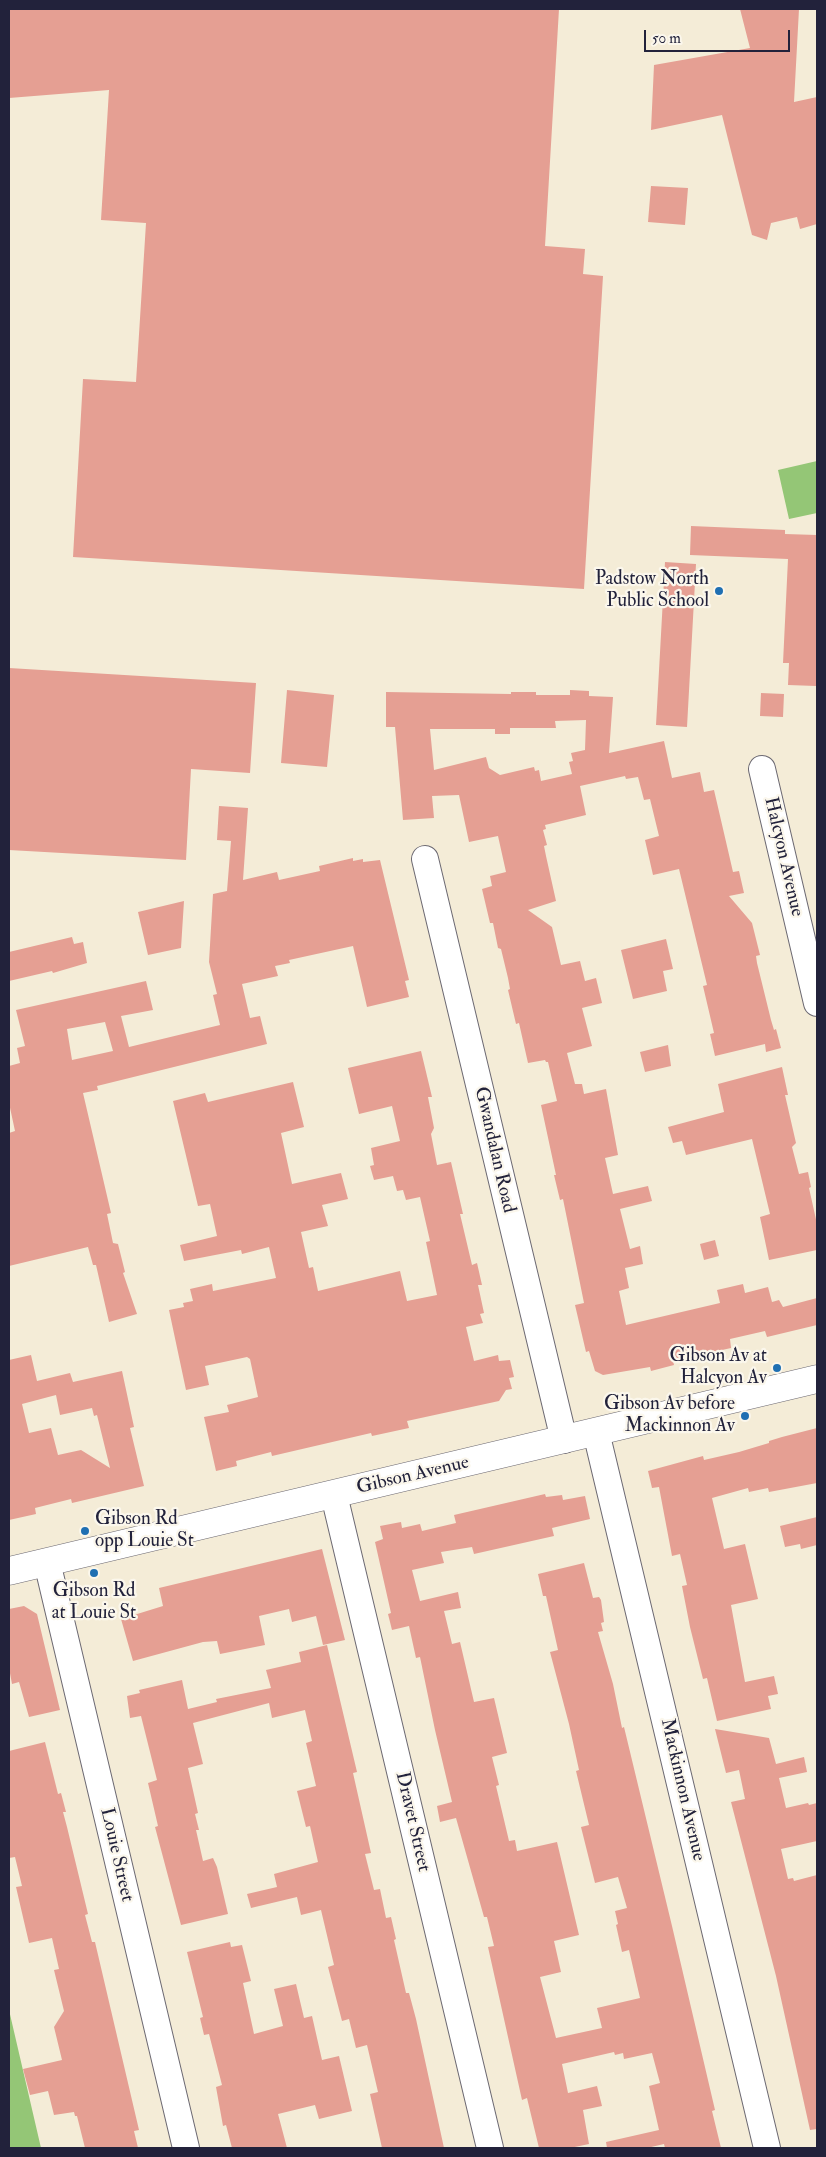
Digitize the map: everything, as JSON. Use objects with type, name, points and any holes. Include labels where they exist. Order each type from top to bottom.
[{"type":"main road","name":"Gibson Avenue","points":[[9,1571],[817,1379]]},
{"type":"street","name":"Halcyon Avenue","points":[[762,768],[817,1004]]},
{"type":"street","name":"Gwandalan Road","points":[[425,859],[564,1440]]},
{"type":"street","name":"Mackinnon Avenue","points":[[596,1432],[767,2148]]},
{"type":"street","name":"Dravet Street","points":[[334,1495],[490,2148]]},
{"type":"street","name":"Louie Street","points":[[47,1562],[186,2148]]},
{"type":"green space","points":[[817,461],[817,513],[789,519],[778,470]]},
{"type":"green space","points":[[9,2010],[41,2148],[9,2148]]},
{"type":"building","points":[[9,9],[559,9],[545,246],[585,249],[583,274],[603,276],[584,589],[73,557],[83,379],[136,382],[146,223],[101,220],[109,90],[9,98]]},
{"type":"building","points":[[740,9],[799,9],[794,102],[817,97],[817,224],[800,229],[797,217],[771,223],[767,240],[752,235],[722,115],[651,130],[654,65],[750,48]]},
{"type":"building","points":[[651,186],[688,188],[685,225],[648,222]]},
{"type":"building","points":[[691,526],[785,530],[785,534],[817,535],[816,686],[788,685],[789,663],[783,663],[788,559],[690,555]]},
{"type":"building","points":[[665,562],[696,564],[687,727],[656,725]]},
{"type":"building","points":[[9,668],[256,683],[250,773],[191,769],[186,860],[9,850]]},
{"type":"building","points":[[287,690],[334,695],[327,767],[281,763]]},
{"type":"building","points":[[570,690],[589,691],[589,696],[613,697],[609,753],[664,741],[672,778],[700,772],[704,792],[714,790],[733,872],[739,871],[744,893],[729,896],[752,923],[760,955],[756,956],[757,963],[771,1020],[774,1030],[776,1029],[781,1048],[766,1052],[765,1044],[715,1056],[710,1034],[714,1033],[703,986],[707,985],[679,869],[653,875],[645,840],[659,836],[650,799],[644,800],[638,777],[626,779],[625,776],[580,786],[586,815],[545,825],[546,829],[543,830],[547,845],[544,846],[556,901],[528,910],[552,927],[561,965],[580,961],[585,981],[596,978],[602,1003],[582,1008],[592,1046],[567,1053],[575,1084],[582,1084],[584,1094],[606,1089],[618,1155],[605,1158],[613,1194],[648,1186],[652,1201],[620,1209],[630,1249],[640,1246],[643,1264],[625,1268],[629,1288],[619,1291],[626,1325],[720,1303],[717,1290],[743,1284],[745,1293],[768,1287],[772,1302],[779,1300],[783,1307],[817,1298],[817,1325],[767,1337],[765,1331],[730,1339],[731,1348],[673,1361],[674,1365],[651,1371],[650,1367],[603,1375],[595,1371],[589,1351],[586,1352],[575,1305],[584,1303],[563,1199],[560,1200],[554,1175],[556,1175],[541,1105],[557,1101],[548,1062],[545,1060],[528,1063],[519,1023],[516,1024],[501,949],[498,948],[493,923],[490,923],[482,889],[492,886],[490,876],[506,872],[498,836],[469,842],[459,795],[432,796],[434,818],[403,820],[395,727],[386,727],[386,692],[511,694],[511,692],[536,692],[536,695],[570,695]],"holes":[[[586,720],[585,750],[571,753],[573,761],[569,762],[572,774],[541,781],[539,770],[535,771],[534,767],[500,775],[489,768],[486,757],[434,770],[430,729],[495,729],[495,734],[510,734],[510,728],[556,728],[555,721]]]},
{"type":"building","points":[[761,693],[784,694],[783,717],[760,716]]},
{"type":"building","points":[[219,806],[248,808],[243,880],[277,872],[279,880],[320,871],[319,866],[353,858],[353,861],[363,859],[363,862],[380,860],[409,980],[405,981],[409,997],[367,1007],[353,946],[289,960],[290,963],[275,966],[278,976],[242,984],[250,1018],[260,1016],[267,1044],[97,1086],[98,1090],[83,1093],[111,1213],[107,1214],[113,1243],[118,1244],[125,1272],[123,1273],[137,1314],[109,1322],[96,1265],[93,1265],[88,1247],[9,1266],[9,1133],[15,1131],[9,1103],[9,1066],[20,1063],[17,1048],[25,1046],[16,1010],[146,981],[153,1010],[121,1016],[129,1047],[220,1025],[213,995],[217,994],[209,962],[213,894],[227,891],[231,841],[217,840]],"holes":[[[105,1022],[113,1051],[72,1060],[67,1029]]]},
{"type":"building","points":[[184,901],[181,948],[148,955],[138,912]]},
{"type":"building","points":[[72,937],[74,944],[83,942],[87,963],[53,973],[52,971],[9,981],[9,952]]},
{"type":"building","points":[[666,939],[673,969],[663,971],[667,991],[633,999],[621,950]]},
{"type":"building","points":[[668,1045],[671,1066],[645,1072],[640,1052]]},
{"type":"building","points":[[421,1051],[432,1097],[428,1097],[434,1128],[431,1134],[437,1165],[451,1162],[463,1214],[460,1214],[472,1265],[477,1263],[482,1285],[478,1285],[484,1313],[480,1314],[483,1323],[466,1327],[474,1361],[498,1355],[499,1361],[510,1360],[514,1377],[509,1378],[512,1389],[506,1390],[499,1401],[407,1421],[409,1428],[372,1436],[371,1433],[272,1456],[271,1452],[236,1461],[237,1466],[216,1471],[204,1417],[229,1412],[227,1405],[258,1397],[250,1359],[247,1357],[205,1366],[209,1385],[186,1390],[169,1310],[184,1307],[183,1303],[193,1301],[190,1289],[212,1284],[213,1291],[276,1278],[269,1247],[242,1254],[241,1250],[184,1261],[180,1245],[217,1236],[210,1204],[198,1206],[173,1101],[205,1093],[208,1102],[293,1082],[304,1127],[281,1133],[292,1184],[341,1173],[348,1199],[322,1205],[328,1226],[301,1232],[309,1268],[313,1267],[318,1291],[400,1271],[407,1301],[437,1295],[426,1242],[430,1241],[420,1197],[406,1200],[403,1190],[397,1191],[393,1176],[374,1180],[370,1166],[374,1165],[371,1148],[400,1141],[392,1106],[359,1114],[348,1068]]},
{"type":"building","points":[[782,1067],[788,1095],[785,1095],[796,1143],[792,1147],[799,1174],[808,1172],[811,1187],[809,1188],[817,1224],[817,1250],[769,1260],[760,1217],[770,1214],[752,1139],[686,1155],[682,1141],[673,1143],[668,1127],[724,1112],[718,1084]]},
{"type":"building","points":[[715,1240],[719,1256],[704,1260],[700,1244]]},
{"type":"building","points":[[31,1355],[37,1381],[70,1373],[73,1382],[122,1371],[134,1427],[130,1428],[144,1486],[72,1503],[71,1499],[35,1508],[36,1514],[9,1520],[9,1360]],"holes":[[[56,1395],[60,1415],[92,1408],[94,1416],[97,1415],[110,1468],[81,1450],[58,1455],[51,1428],[29,1433],[22,1404]]]},
{"type":"building","points":[[817,1428],[817,1483],[769,1492],[768,1488],[749,1492],[748,1488],[712,1498],[724,1549],[745,1544],[758,1599],[731,1605],[745,1682],[774,1676],[778,1694],[768,1696],[771,1709],[717,1721],[707,1678],[703,1679],[690,1627],[682,1586],[687,1585],[680,1554],[672,1556],[659,1487],[652,1488],[648,1471],[703,1456],[704,1460],[739,1452],[782,1437]]},
{"type":"building","points":[[545,1494],[546,1497],[562,1495],[563,1500],[585,1496],[590,1519],[552,1528],[554,1536],[474,1554],[472,1547],[441,1552],[444,1563],[412,1570],[420,1601],[458,1592],[461,1608],[444,1611],[452,1644],[460,1642],[474,1702],[494,1698],[507,1753],[492,1757],[499,1785],[496,1786],[509,1841],[515,1840],[517,1851],[557,1842],[579,1935],[554,1941],[561,1972],[540,1977],[556,2038],[602,2028],[597,2008],[640,1998],[629,1950],[622,1952],[616,1925],[618,1924],[615,1911],[627,1908],[618,1877],[595,1883],[581,1827],[589,1825],[576,1771],[579,1770],[569,1724],[550,1652],[558,1650],[546,1596],[543,1596],[538,1574],[584,1563],[593,1598],[599,1597],[601,1600],[604,1622],[601,1623],[603,1631],[598,1632],[613,1684],[622,1728],[624,1727],[672,1926],[715,2110],[712,2111],[721,2148],[665,2148],[664,2144],[647,2148],[607,2148],[606,2142],[659,2130],[649,2086],[660,2083],[652,2053],[624,2059],[623,2053],[615,2055],[614,2052],[562,2064],[568,2093],[597,2086],[602,2106],[583,2110],[589,2144],[570,2148],[539,2148],[527,2098],[522,2100],[488,1947],[494,1946],[487,1917],[484,1917],[456,1818],[440,1822],[437,1806],[452,1802],[420,1657],[416,1658],[409,1626],[392,1630],[388,1614],[391,1613],[375,1542],[383,1539],[380,1526],[401,1522],[402,1528],[420,1524],[422,1531],[456,1523],[454,1515]]},
{"type":"building","points":[[817,1517],[817,1545],[801,1549],[800,1544],[785,1547],[780,1526]]},
{"type":"building","points":[[322,1549],[345,1640],[323,1645],[316,1616],[292,1622],[289,1609],[259,1616],[265,1645],[220,1654],[217,1641],[203,1642],[133,1661],[121,1619],[163,1606],[159,1588]]},
{"type":"building","points":[[24,1606],[37,1614],[60,1710],[29,1717],[19,1682],[12,1684],[9,1668],[9,1609]]},
{"type":"building","points":[[327,1645],[357,1772],[353,1773],[371,1853],[365,1854],[374,1890],[380,1889],[386,1918],[391,1917],[396,1939],[394,1940],[406,1993],[409,1993],[416,2019],[444,2148],[382,2148],[370,2094],[378,2092],[367,2045],[356,2048],[349,2019],[342,2021],[328,1967],[334,1965],[321,1910],[301,1915],[297,1897],[251,1908],[247,1894],[277,1887],[274,1874],[318,1862],[310,1826],[306,1827],[297,1791],[316,1786],[306,1743],[312,1741],[305,1710],[272,1718],[269,1703],[193,1723],[203,1764],[188,1768],[198,1813],[195,1814],[199,1830],[196,1830],[203,1861],[213,1858],[217,1867],[228,1914],[181,1925],[155,1827],[158,1826],[148,1783],[157,1780],[141,1716],[130,1718],[127,1696],[140,1693],[139,1690],[182,1680],[188,1709],[217,1702],[216,1699],[271,1688],[266,1670],[301,1662],[299,1652]]},
{"type":"building","points":[[715,1729],[769,1738],[776,1764],[804,1757],[807,1772],[779,1778],[786,1808],[817,1803],[817,1841],[781,1849],[788,1879],[793,1878],[794,1881],[817,1875],[817,2129],[810,2130],[776,1976],[731,1802],[745,1799],[739,1770],[726,1773]]},
{"type":"building","points":[[45,1742],[58,1794],[61,1793],[66,1812],[63,1812],[88,1914],[85,1915],[92,1942],[95,1942],[139,2130],[134,2131],[138,2148],[85,2148],[77,2116],[75,2116],[74,2112],[54,2115],[48,2091],[30,2095],[23,2069],[62,2060],[54,2027],[64,2011],[54,1970],[59,1969],[52,1938],[29,1943],[16,1887],[22,1886],[15,1857],[9,1858],[9,1751]]},
{"type":"building","points":[[230,1942],[231,1947],[242,1945],[251,1981],[243,1983],[254,2034],[283,2026],[274,1989],[296,1984],[304,2018],[312,2016],[322,2060],[339,2056],[352,2111],[319,2119],[315,2105],[278,2114],[287,2148],[232,2148],[226,2125],[223,2126],[216,2087],[222,2085],[209,2034],[204,2035],[200,2018],[203,2017],[187,1952]]},
{"type":"place","name":"Padstow North Public School","points":[[719,591]]},
{"type":"place","name":"Gibson Av at Halcyon Av","points":[[777,1368]]},
{"type":"place","name":"Gibson Av before Mackinnon Av","points":[[745,1416]]},
{"type":"place","name":"Gibson Rd opp Louie St","points":[[85,1531]]},
{"type":"place","name":"Gibson Rd at Louie St","points":[[94,1573]]}]
